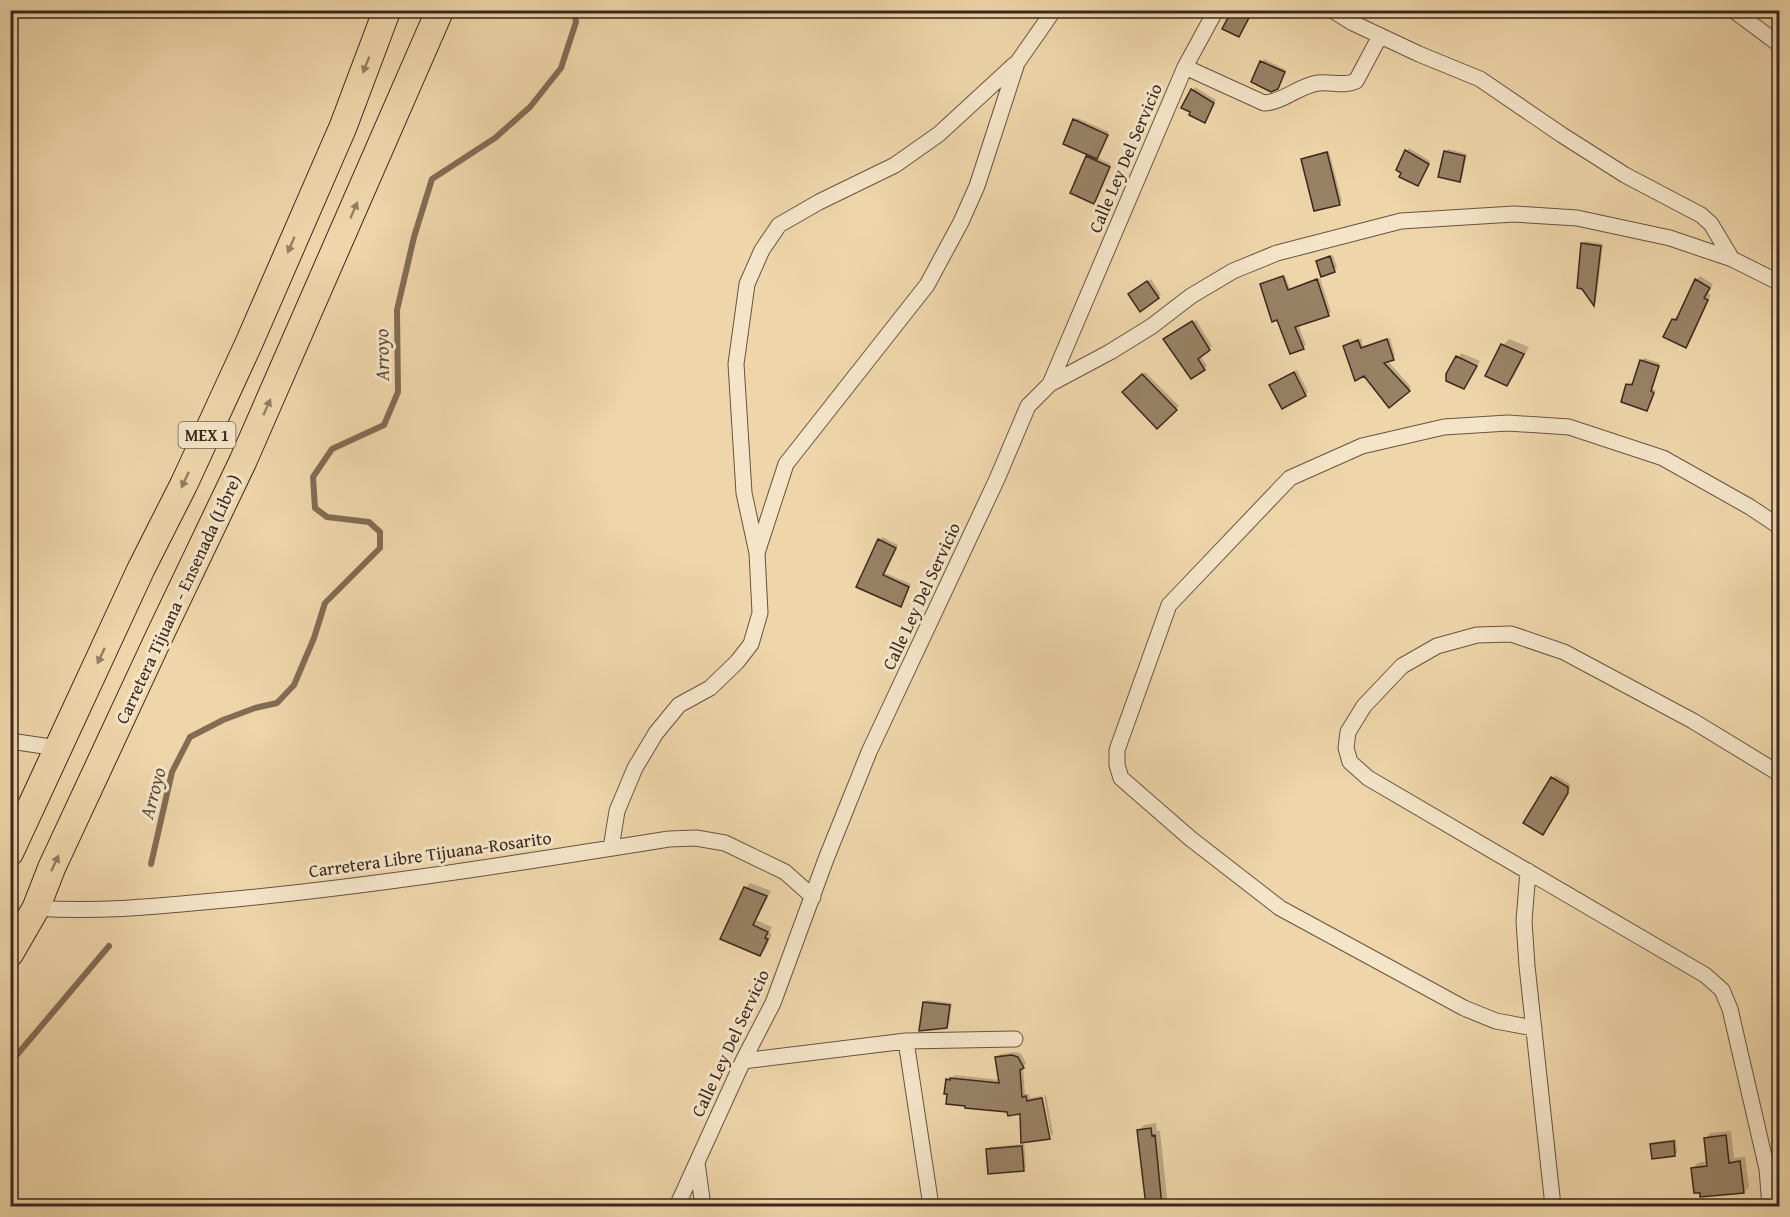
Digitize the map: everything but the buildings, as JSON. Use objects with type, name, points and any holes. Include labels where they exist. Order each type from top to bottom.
[{"type":"highway","name":"MEX 1","points":[[10,852],[249,343],[343,127],[387,10]]},
{"type":"highway","name":"Carretera Tijuana - Ensenada (Libre)","points":[[10,953],[36,908],[52,867],[243,461],[440,10]]},
{"type":"street","points":[[611,848],[617,811],[635,768],[656,733],[679,705],[710,688],[737,662],[751,644],[760,613],[757,553],[744,493],[736,364],[747,284],[762,250],[779,225],[819,201],[895,165],[939,134],[1017,63],[1054,10]]},
{"type":"street","name":"Calle Ley Del Servicio","points":[[677,1206],[743,1060],[773,1003],[826,859],[869,752],[997,479],[1028,406],[1050,384],[1185,68],[1215,10]]},
{"type":"street","points":[[1332,10],[1380,36],[1480,79],[1625,175],[1701,215],[1711,224],[1732,259]]},
{"type":"street","points":[[1733,10],[1779,45]]},
{"type":"street","points":[[1185,68],[1264,104],[1276,102],[1299,89],[1316,83],[1334,82],[1348,85],[1356,81],[1380,36]]},
{"type":"street","points":[[757,553],[786,464],[921,294],[933,275],[977,186],[1017,63]]},
{"type":"street","points":[[1050,384],[1136,337],[1191,296],[1233,271],[1277,253],[1401,221],[1514,214],[1576,218],[1670,238],[1732,259],[1779,283]]},
{"type":"street","points":[[1534,1028],[1496,1021],[1464,1008],[1280,908],[1191,839],[1121,778],[1117,765],[1117,750],[1169,605],[1290,478],[1362,446],[1444,427],[1508,423],[1569,427],[1663,458],[1750,507],[1779,527]]},
{"type":"street","points":[[1770,1206],[1767,1169],[1730,1009],[1722,990],[1705,975],[1368,778],[1350,762],[1346,748],[1348,732],[1364,706],[1402,666],[1437,646],[1477,635],[1511,634],[1563,652],[1693,721],[1779,774]]},
{"type":"street","points":[[10,741],[58,748]]},
{"type":"street","name":"Carretera Libre Tijuana-Rosarito","points":[[36,908],[69,911],[113,910],[256,897],[400,881],[669,839],[696,838],[725,843],[785,872],[813,897]]},
{"type":"street","points":[[1528,871],[1524,921],[1554,1206]]},
{"type":"street","points":[[743,1060],[906,1041],[1015,1039]]},
{"type":"street","points":[[906,1041],[931,1206]]},
{"type":"street","points":[[697,1163],[703,1206]]},
{"type":"waterway","name":"Arroyo","points":[[151,864],[172,772],[190,737],[223,720],[255,708],[277,703],[294,685],[314,638],[325,603],[380,548],[380,532],[369,522],[327,517],[315,508],[313,477],[332,449],[384,425],[398,392],[397,310],[414,237],[432,179],[495,138],[530,107],[561,68],[576,22],[574,10]]},
{"type":"waterway","name":"Arroyo","points":[[10,1063],[109,946]]}]
